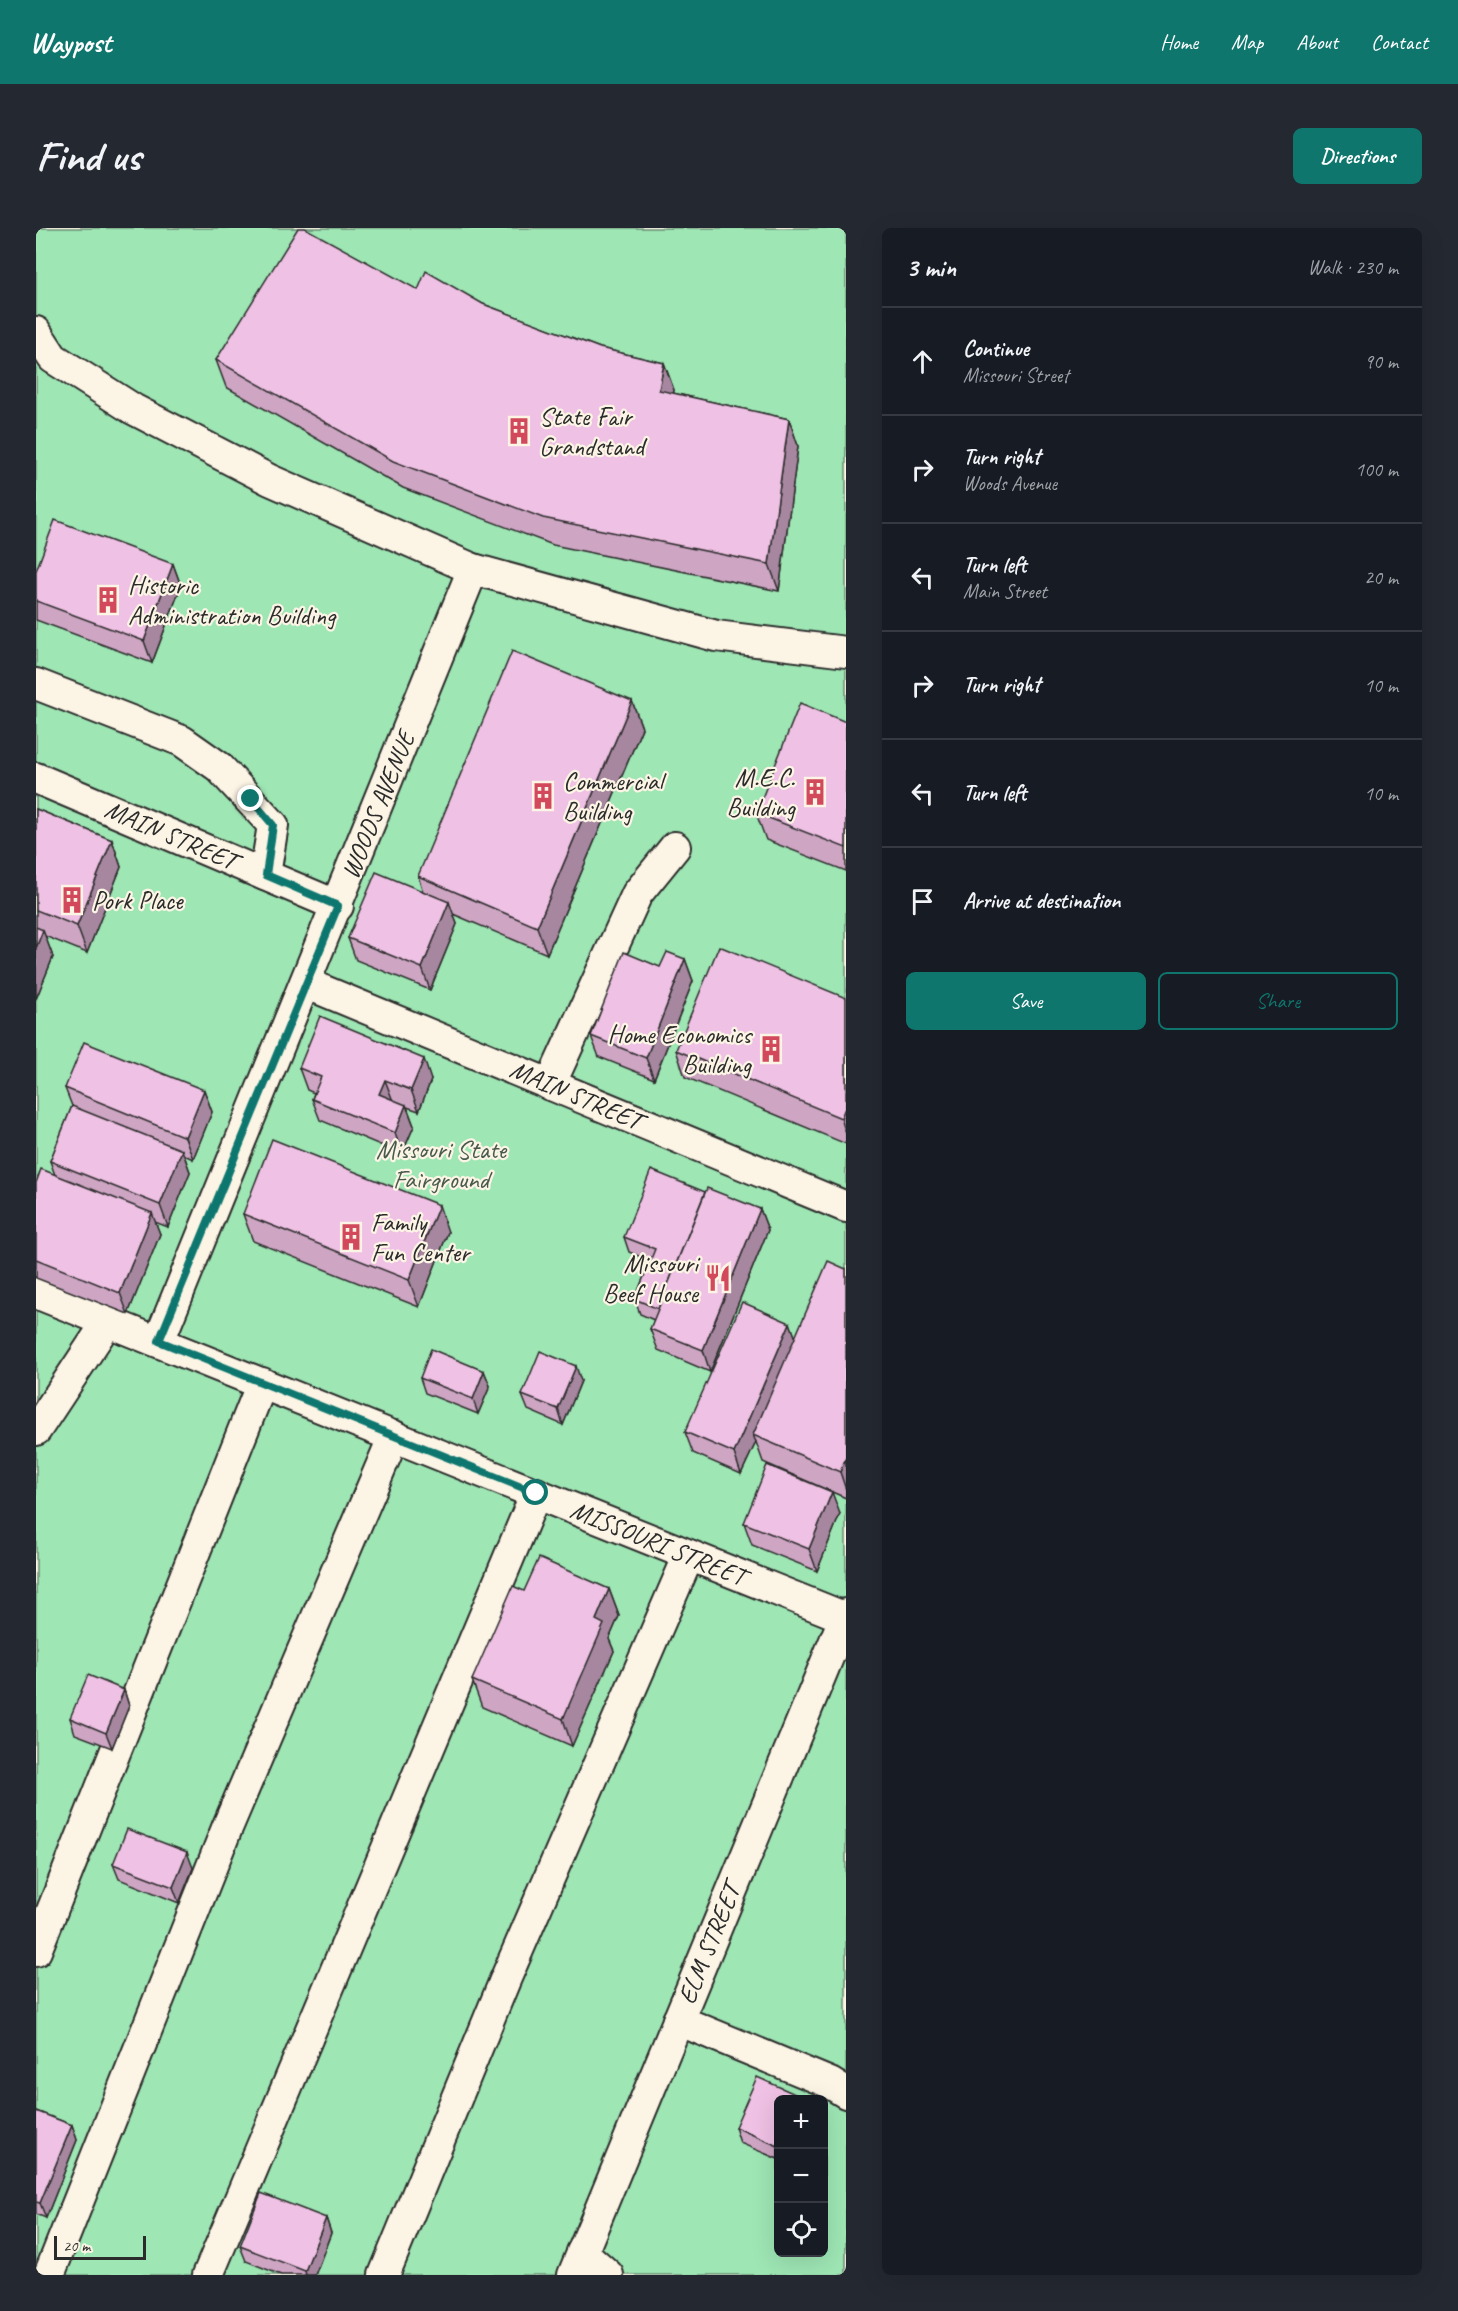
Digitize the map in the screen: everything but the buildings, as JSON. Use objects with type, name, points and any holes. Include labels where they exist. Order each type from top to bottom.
[{"type":"street","points":[[36,332],[53,358],[133,409],[270,480],[472,569],[716,636],[846,652]]},
{"type":"street","name":"WOODS AVENUE","points":[[159,1341],[338,906],[472,569]]},
{"type":"street","points":[[36,684],[182,741],[219,766],[273,825],[266,875]]},
{"type":"street","name":"MAIN STREET","points":[[36,778],[338,906]]},
{"type":"street","points":[[550,1085],[637,894],[675,847]]},
{"type":"street","name":"MAIN STREET","points":[[305,983],[550,1085],[845,1203]]},
{"type":"street","name":"MISSOURI STREET","points":[[36,1293],[845,1616]]},
{"type":"street","points":[[36,1430],[108,1321]]},
{"type":"street","points":[[36,1951],[262,1383]]},
{"type":"street","points":[[49,2275],[227,1828],[394,1436]]},
{"type":"street","points":[[208,2275],[536,1493]]},
{"type":"street","points":[[384,2275],[505,1980],[689,1555]]},
{"type":"street","name":"ELM STREET","points":[[577,2264],[845,1616]]},
{"type":"street","points":[[678,2020],[830,2083],[846,2093]]},
{"type":"street","points":[[577,2264],[608,2275]]},
{"type":"green space","name":"Missouri State Fairground","points":[[36,228],[846,228],[846,2275],[36,2275]]},
{"type":"place","name":"State Fair Grandstand","points":[[519,431]]},
{"type":"place","name":"Historic Administration Building","points":[[108,600]]},
{"type":"place","name":"M.E.C. Building","points":[[815,792]]},
{"type":"place","name":"Commercial Building","points":[[543,796]]},
{"type":"place","name":"Pork Place","points":[[72,900]]},
{"type":"place","name":"Home Economics Building","points":[[771,1049]]},
{"type":"place","name":"Family Fun Center","points":[[351,1237]]},
{"type":"place","name":"Missouri Beef House","points":[[718,1278]]},
{"type":"route","points":[[251,799],[273,825],[266,875],[291,888],[338,906],[159,1341],[536,1493]]}]
